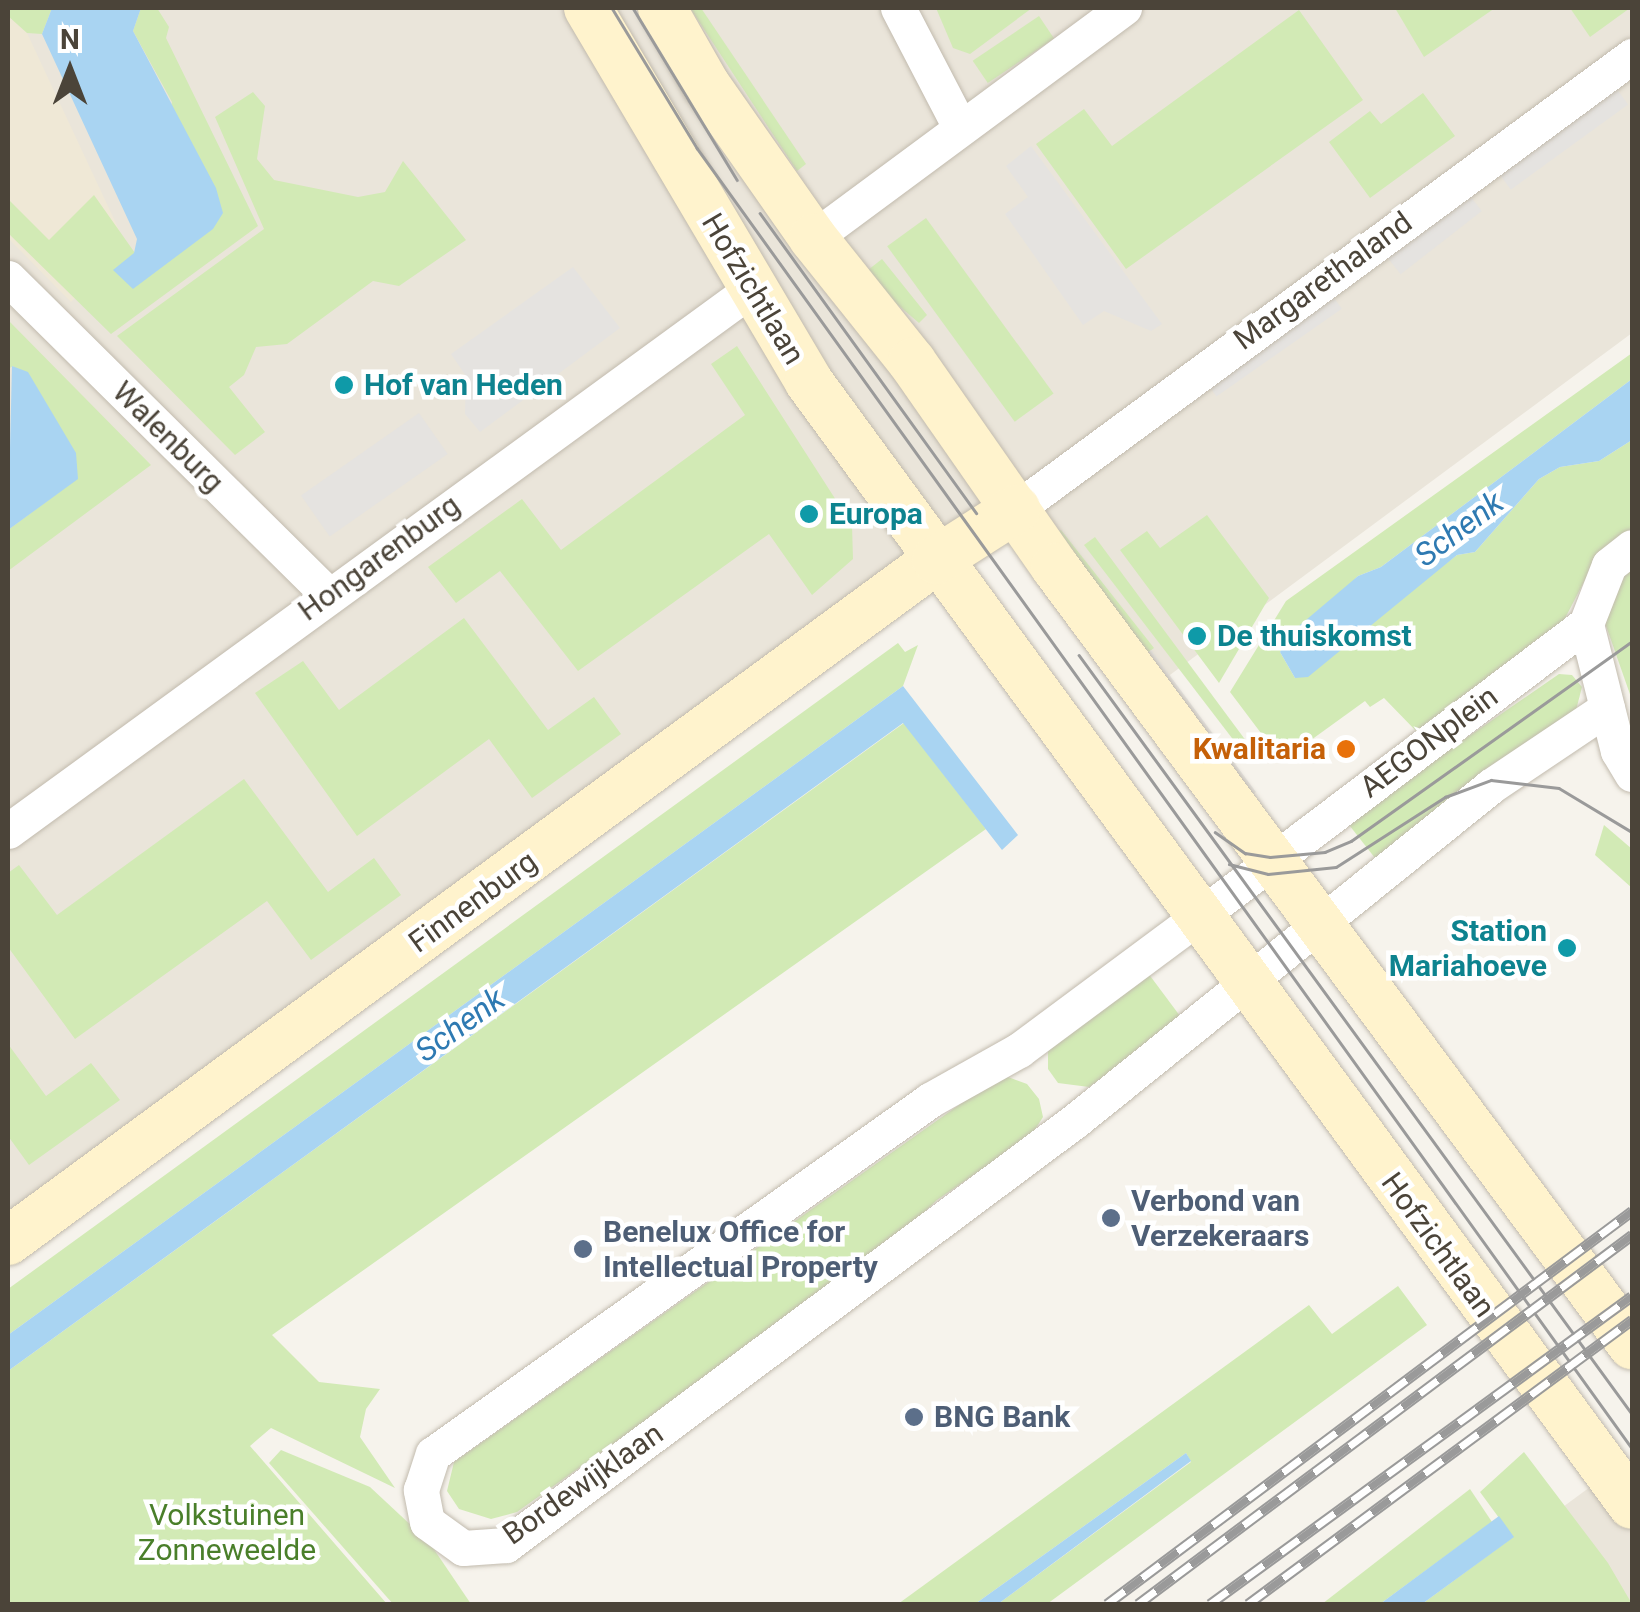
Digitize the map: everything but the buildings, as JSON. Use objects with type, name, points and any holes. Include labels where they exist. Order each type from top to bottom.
[{"type":"main road","name":"Hofzichtlaan","points":[[588,8],[809,382],[1632,1505]]},
{"type":"main road","points":[[662,8],[706,85],[813,238],[912,362],[1272,860],[1632,1345]]},
{"type":"main road","points":[[936,560],[1016,510]]},
{"type":"main road","name":"Finnenburg","points":[[8,1241],[936,560]]},
{"type":"street","points":[[898,8],[960,127]]},
{"type":"street","points":[[813,238],[1124,8]]},
{"type":"street","name":"Margarethaland","points":[[1016,510],[1632,56]]},
{"type":"street","name":"Walenburg","points":[[8,278],[329,596]]},
{"type":"street","name":"Hongarenburg","points":[[8,831],[753,288]]},
{"type":"street","points":[[1632,547],[1609,565],[1586,624],[1607,708],[1632,774]]},
{"type":"street","name":"AEGONplein","points":[[1272,860],[1586,624]]},
{"type":"street","points":[[1248,982],[1491,786],[1607,708]]},
{"type":"street","points":[[1201,915],[1272,860]]},
{"type":"street","name":"Bordewijklaan","points":[[1201,915],[1019,1050],[930,1100],[433,1454],[422,1490],[427,1522],[463,1548],[506,1544],[1076,1120],[1248,982]]},
{"type":"shaded area","points":[[8,8],[1632,8],[1632,333],[1155,686],[1008,499],[8,1220]]},
{"type":"shaded area","points":[[10,17],[27,33],[127,247],[71,302],[8,238]]},
{"type":"shaded area","points":[[1614,85],[1628,104],[1511,190],[1497,170]]},
{"type":"shaded area","points":[[1031,146],[1162,324],[1151,331],[1104,311],[1083,325],[1005,214],[1028,197],[1006,166]]},
{"type":"shaded area","points":[[1467,192],[1482,211],[1401,274],[1386,255]]},
{"type":"shaded area","points":[[573,267],[620,328],[480,432],[465,414],[466,376],[451,354]]},
{"type":"shaded area","points":[[1328,289],[1342,309],[1216,396],[1203,377]]},
{"type":"shaded area","points":[[419,413],[448,454],[330,537],[301,496]]},
{"type":"shaded area","points":[[1151,650],[1256,792],[1248,799],[1145,655]]},
{"type":"shaded area","points":[[1605,1476],[1632,1506],[1632,1604],[1431,1604]]},
{"type":"green space","points":[[8,8],[52,8],[42,34],[27,33],[8,16]]},
{"type":"green space","points":[[141,8],[157,8],[169,27],[166,38],[258,226],[111,334],[8,233],[8,199],[49,240],[94,195],[135,253],[133,289],[172,102],[133,31]]},
{"type":"green space","points":[[690,8],[701,8],[806,164],[797,171]]},
{"type":"green space","points":[[936,8],[1032,8],[970,54],[953,48]]},
{"type":"green space","points":[[1395,8],[1495,8],[1424,57]]},
{"type":"green space","points":[[1570,8],[1630,8],[1590,37]]},
{"type":"green space","points":[[1299,10],[1363,100],[1126,269],[1036,144],[1084,109],[1112,146]]},
{"type":"green space","points":[[1039,16],[1054,38],[988,83],[973,61]]},
{"type":"green space","points":[[253,92],[265,106],[257,159],[274,180],[358,197],[385,192],[403,161],[466,240],[399,286],[373,281],[287,344],[256,347],[244,375],[229,387],[265,432],[235,455],[117,336],[264,229],[215,117]]},
{"type":"green space","points":[[1423,93],[1455,136],[1370,198],[1329,142],[1370,111],[1381,124]]},
{"type":"green space","points":[[926,218],[1054,394],[1015,422],[887,246]]},
{"type":"green space","points":[[882,259],[927,315],[919,323],[877,287],[868,270]]},
{"type":"green space","points":[[8,320],[151,465],[8,571],[8,530],[78,478],[13,366],[8,369]]},
{"type":"green space","points":[[737,346],[852,525],[853,559],[812,595],[769,534],[578,671],[500,571],[456,603],[428,567],[522,499],[561,550],[745,415],[711,364]]},
{"type":"green space","points":[[1632,353],[1632,379],[1381,567],[1358,576],[1280,652],[1295,678],[1457,555],[1475,552],[1539,479],[1560,467],[1599,461],[1632,440],[1632,528],[1598,555],[1561,626],[1417,732],[1384,698],[1370,707],[1365,701],[1282,761],[1230,692],[1286,601]]},
{"type":"green space","points":[[1207,515],[1269,598],[1219,683],[1120,550],[1147,531],[1160,548]]},
{"type":"green space","points":[[1061,530],[1154,648],[1145,655],[1057,532]]},
{"type":"green space","points":[[1095,537],[1255,753],[1248,759],[1084,545]]},
{"type":"green space","points":[[1632,564],[1632,700],[1605,623],[1606,597]]},
{"type":"green space","points":[[464,618],[548,730],[594,697],[621,734],[532,798],[489,739],[357,836],[255,693],[303,661],[339,710]]},
{"type":"green space","points":[[898,643],[905,652],[918,645],[903,686],[8,1335],[8,1289]]},
{"type":"green space","points":[[1559,674],[1572,675],[1582,687],[1575,714],[1375,858],[1346,821]]},
{"type":"green space","name":"Volkstuinen Zonneweelde","points":[[904,723],[986,829],[272,1335],[319,1382],[380,1389],[366,1409],[360,1437],[395,1488],[271,1428],[250,1446],[387,1604],[8,1604],[8,1371]]},
{"type":"green space","points":[[244,779],[328,892],[374,858],[401,895],[311,960],[267,901],[75,1039],[8,947],[8,873],[19,865],[57,915]]},
{"type":"green space","points":[[1604,825],[1632,849],[1632,888],[1595,855]]},
{"type":"green space","points":[[1145,969],[1183,1020],[1089,1087],[1058,1083],[1048,1069],[1048,1044]]},
{"type":"green space","points":[[8,1044],[46,1096],[91,1063],[120,1100],[29,1165],[8,1136]]},
{"type":"green space","points":[[1008,1077],[1027,1084],[1039,1099],[1043,1117],[1031,1136],[937,1200],[882,1253],[517,1512],[491,1519],[459,1509],[447,1491],[454,1462],[990,1083]]},
{"type":"green space","points":[[1398,1286],[1427,1325],[1047,1604],[998,1604],[1191,1462],[1186,1453],[975,1604],[898,1604],[1309,1305],[1332,1334]]},
{"type":"green space","points":[[281,1450],[370,1487],[429,1542],[471,1604],[393,1604],[269,1463]]},
{"type":"green space","points":[[1524,1452],[1608,1563],[1632,1604],[1422,1604],[1513,1537],[1480,1492]]},
{"type":"green space","points":[[1470,1489],[1492,1522],[1380,1604],[1322,1604]]},
{"type":"water","points":[[52,8],[141,8],[133,31],[216,188],[223,213],[213,229],[133,289],[113,270],[134,253],[137,239],[42,34]]},
{"type":"water","points":[[12,366],[28,372],[76,453],[78,479],[8,530]]},
{"type":"water","name":"Schenk","points":[[1632,379],[1632,440],[1599,461],[1560,467],[1539,479],[1475,552],[1457,555],[1308,677],[1295,678],[1280,652],[1293,631],[1358,576],[1381,567]]},
{"type":"water","name":"Schenk","points":[[903,686],[1018,835],[1002,850],[903,723],[8,1371],[8,1335]]},
{"type":"water","points":[[1186,1453],[1191,1461],[998,1604],[975,1604]]},
{"type":"water","points":[[1499,1516],[1514,1537],[1422,1604],[1380,1604]]},
{"type":"tram line","points":[[612,8],[697,148],[1632,1448]]},
{"type":"tram line","points":[[633,8],[737,180]]},
{"type":"tram line","points":[[760,213],[976,513]]},
{"type":"tram line","points":[[1215,832],[1245,853],[1270,857],[1325,852],[1351,841],[1632,641]]},
{"type":"tram line","points":[[1079,655],[1632,1414]]},
{"type":"tram line","points":[[1229,864],[1268,874],[1336,867],[1445,797],[1491,780],[1559,788],[1632,832]]},
{"type":"railway","points":[[1107,1604],[1632,1211]]},
{"type":"railway","points":[[1138,1604],[1632,1235]]},
{"type":"railway","points":[[1210,1604],[1632,1296]]},
{"type":"railway","points":[[1248,1604],[1632,1320]]},
{"type":"place","name":"Hof van Heden","points":[[344,385]]},
{"type":"place","name":"Europa","points":[[809,514]]},
{"type":"place","name":"De thuiskomst","points":[[1197,636]]},
{"type":"place","name":"Kwalitaria","points":[[1346,749]]},
{"type":"place","name":"Station Mariahoeve","points":[[1567,948]]},
{"type":"place","name":"Verbond van Verzekeraars","points":[[1111,1218]]},
{"type":"place","name":"Benelux Office for Intellectual Property","points":[[583,1249]]},
{"type":"place","name":"BNG Bank","points":[[914,1417]]}]
